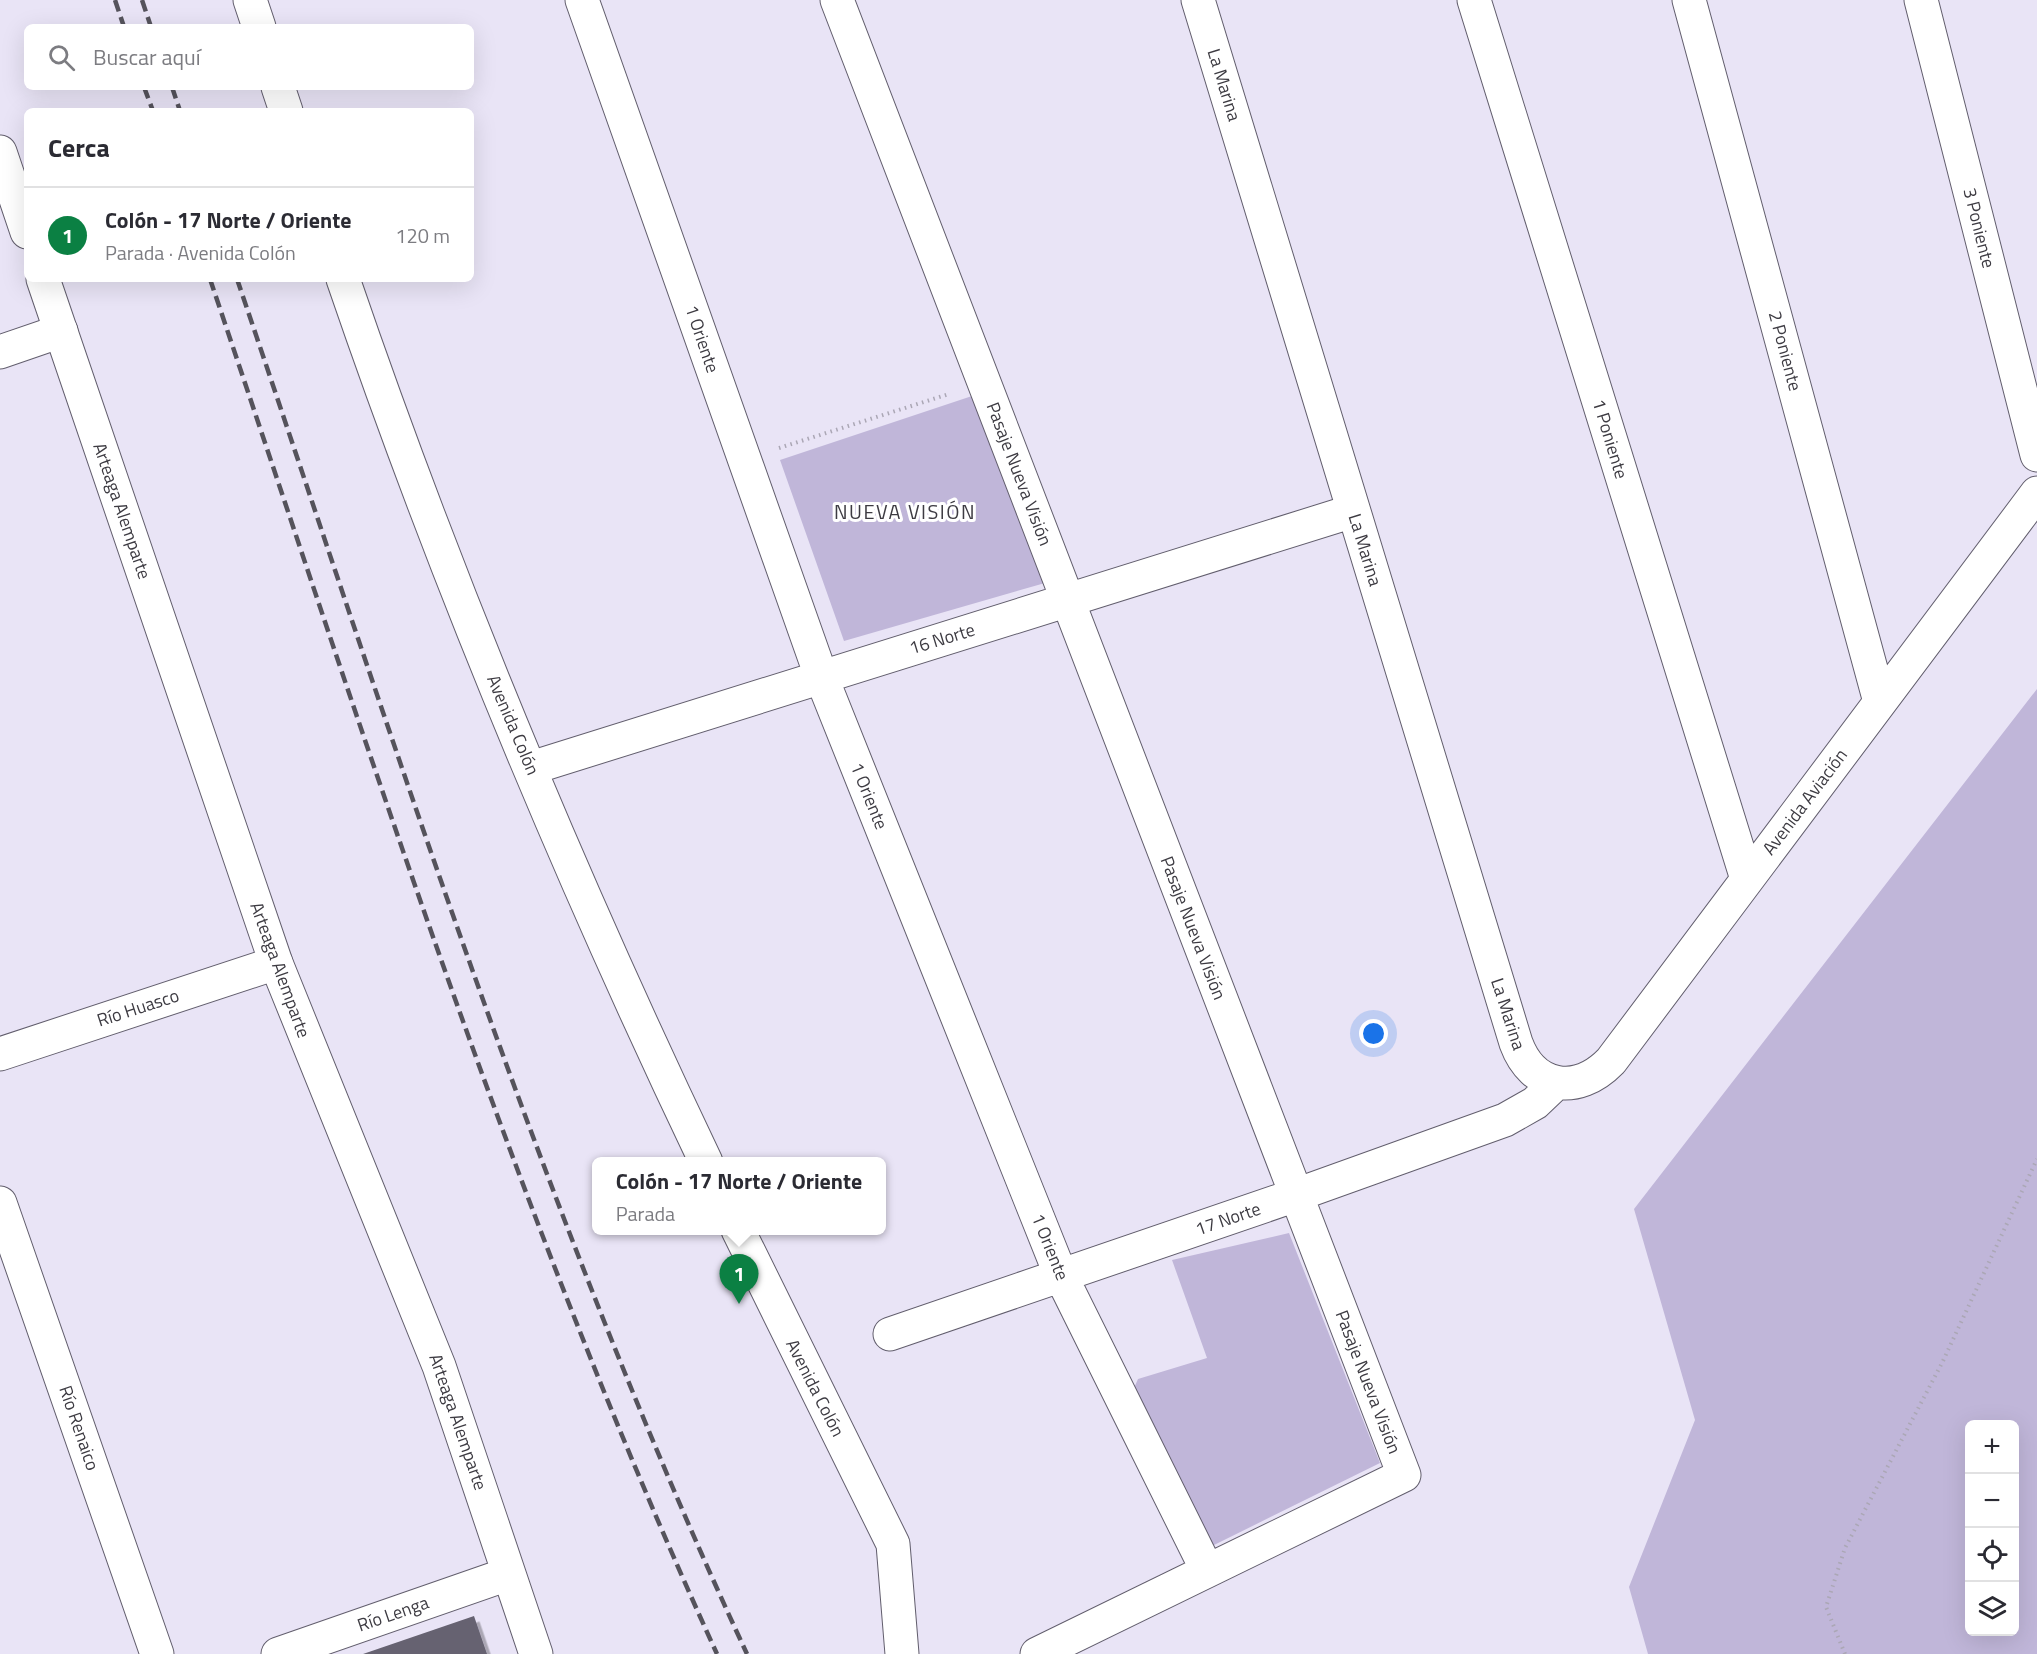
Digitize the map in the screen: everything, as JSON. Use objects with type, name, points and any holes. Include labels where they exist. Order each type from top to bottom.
[{"type":"street","points":[[250,0],[258,24]]},
{"type":"street","name":"1 Oriente","points":[[582,0],[821,676],[1061,1276],[1207,1570]]},
{"type":"street","name":"Pasaje Nueva Visión","points":[[837,0],[1404,1475],[1037,1654]]},
{"type":"street","name":"La Marina","points":[[1198,0],[1516,1043],[1521,1057],[1530,1068],[1556,1083]]},
{"type":"street","name":"1 Poniente","points":[[1474,0],[1747,879]]},
{"type":"street","name":"2 Poniente","points":[[1689,0],[1880,702]]},
{"type":"street","name":"3 Poniente","points":[[1921,0],[2037,455]]},
{"type":"street","points":[[279,90],[285,108]]},
{"type":"street","points":[[0,152],[24,223]]},
{"type":"street","name":"Arteaga Alemparte","points":[[44,282],[276,963],[428,1335],[536,1654]]},
{"type":"street","name":"Avenida Colón","points":[[344,282],[419,492],[531,768],[622,978],[704,1157]]},
{"type":"street","points":[[0,352],[61,331]]},
{"type":"street","name":"Avenida Aviación","points":[[1556,1083],[1587,1080],[1611,1061],[2037,493]]},
{"type":"street","name":"16 Norte","points":[[531,768],[821,676],[1068,602],[1353,511]]},
{"type":"street","name":"Río Huasco","points":[[0,1054],[276,963]]},
{"type":"street","name":"17 Norte","points":[[891,1334],[1296,1195],[1505,1120],[1535,1103],[1556,1083]]},
{"type":"street","name":"Río Renaico","points":[[0,1203],[158,1654]]},
{"type":"street","name":"Avenida Colón","points":[[740,1235],[894,1545],[902,1654]]},
{"type":"street","name":"Río Lenga","points":[[278,1654],[508,1574]]},
{"type":"path","points":[[744,459],[984,383]]},
{"type":"path","points":[[1845,1654],[1826,1607],[1845,1548],[1943,1361],[2037,1159]]},
{"type":"shaded area","points":[[978,394],[1045,583],[844,641],[780,460]]},
{"type":"shaded area","points":[[2037,689],[2037,1654],[1648,1654],[1629,1587],[1695,1420],[1634,1209]]},
{"type":"shaded area","points":[[1289,1233],[1380,1463],[1212,1546],[1130,1397],[1138,1379],[1207,1358],[1172,1260]]},
{"type":"building","points":[[474,1616],[487,1654],[363,1654]]},
{"type":"railway","points":[[115,0],[123,24]]},
{"type":"railway","points":[[142,0],[150,24]]},
{"type":"railway","points":[[145,90],[152,108]]},
{"type":"railway","points":[[173,90],[179,108]]},
{"type":"railway","points":[[211,282],[385,800],[509,1146],[574,1317],[643,1486],[717,1654]]},
{"type":"railway","points":[[238,282],[413,800],[537,1146],[602,1317],[672,1487],[747,1654]]},
{"type":"place","name":"Colón - 17 Norte / Oriente","points":[[739,1304]]},
{"type":"district","name":"NUEVA VISIÓN","points":[[905,512]]}]
